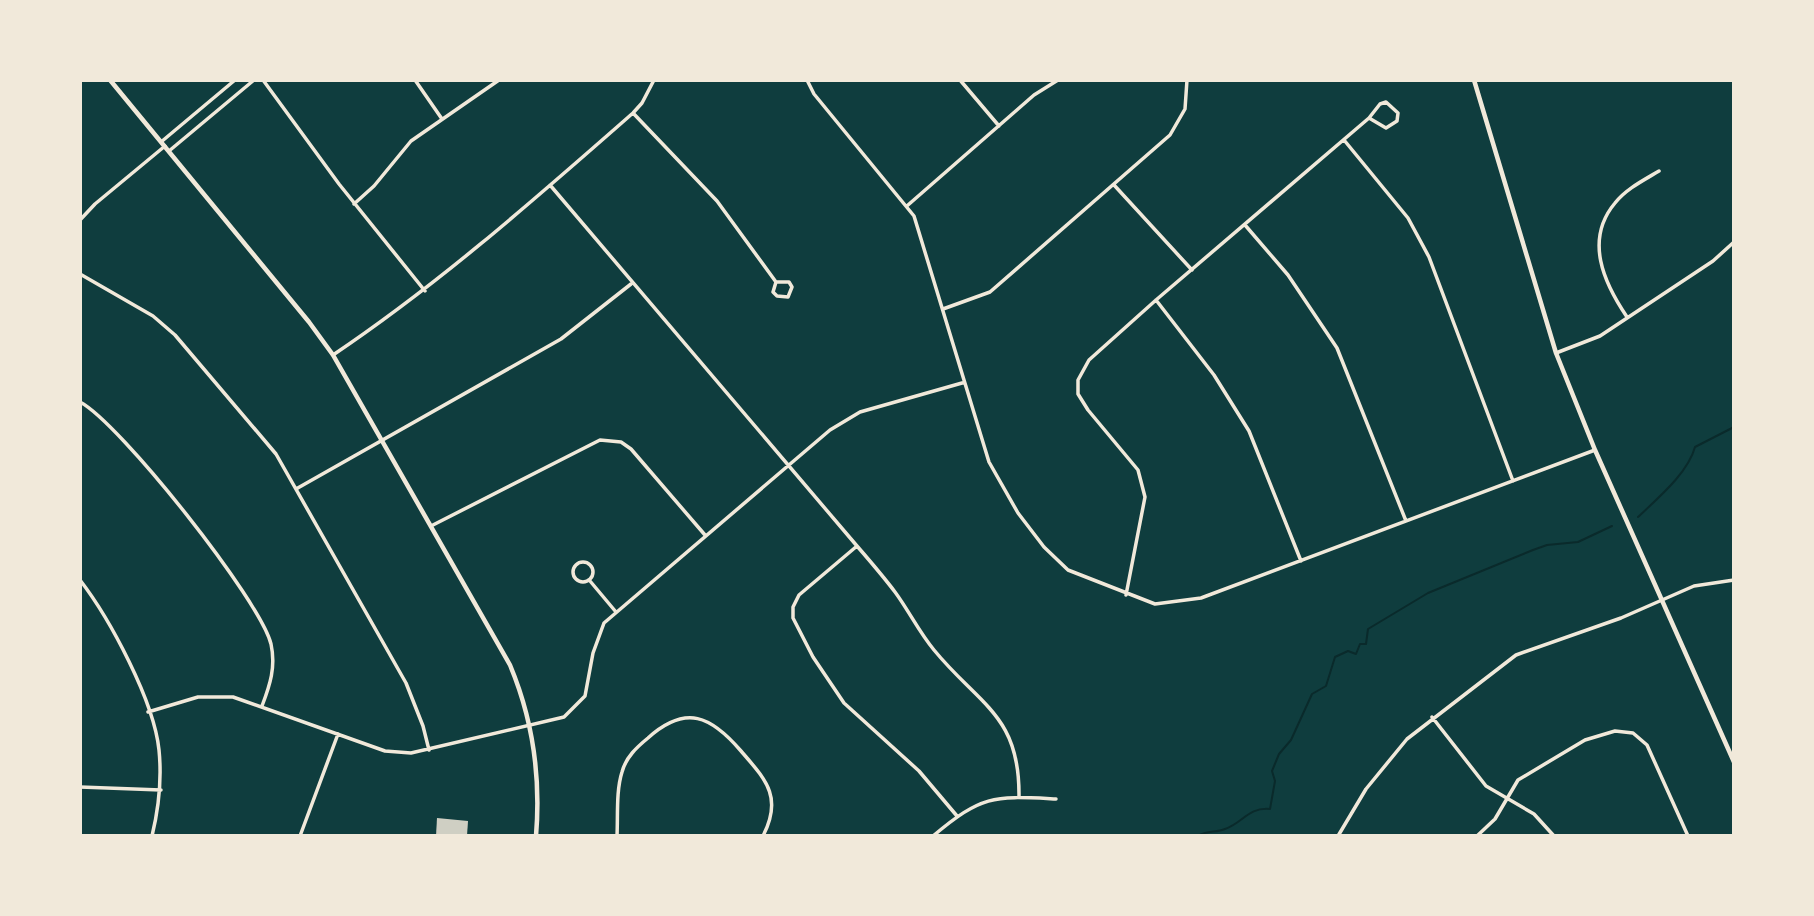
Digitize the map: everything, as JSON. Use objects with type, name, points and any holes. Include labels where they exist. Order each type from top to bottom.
[{"type":"main road","points":[[110,80],[309,321],[333,355],[383,439],[510,665],[530,726],[538,774],[536,835]]},
{"type":"main road","points":[[1474,80],[1556,353],[1595,450],[1734,762]]},
{"type":"street","points":[[165,146],[235,80]]},
{"type":"street","points":[[80,220],[95,204],[165,146],[254,80]]},
{"type":"street","points":[[263,80],[354,204],[425,291]]},
{"type":"street","points":[[415,80],[442,119]]},
{"type":"street","points":[[354,204],[374,186],[411,141],[499,80]]},
{"type":"street","points":[[333,355],[425,291],[550,186],[633,113],[642,103],[654,80]]},
{"type":"street","points":[[807,80],[814,94],[908,205],[920,229],[962,383],[989,462],[1018,513],[1044,547],[1068,570],[1154,604],[1200,598],[1595,450]]},
{"type":"street","points":[[960,80],[999,126]]},
{"type":"street","points":[[908,205],[1034,95],[1058,80]]},
{"type":"street","points":[[943,309],[990,292],[1114,186],[1175,129],[1185,109],[1187,80]]},
{"type":"street","points":[[1126,595],[1145,497],[1138,470],[1088,410],[1078,394],[1078,380],[1089,360],[1344,140],[1369,118],[1380,104],[1385,102],[1398,113],[1397,121],[1386,128],[1369,118]]},
{"type":"street","points":[[633,113],[717,201],[776,282],[774,292],[783,298],[788,297],[792,287],[789,282],[776,282]]},
{"type":"street","points":[[1344,140],[1408,218],[1429,257],[1513,481]]},
{"type":"street","points":[[1627,317],[1602,274],[1599,244],[1602,228],[1616,201],[1659,171]]},
{"type":"street","points":[[550,186],[857,546],[895,593],[932,647],[994,710],[1008,731],[1017,754],[1019,797]]},
{"type":"street","points":[[1114,186],[1192,270]]},
{"type":"street","points":[[1245,225],[1288,275],[1337,348],[1406,522]]},
{"type":"street","points":[[1556,353],[1600,336],[1713,261],[1734,242]]},
{"type":"street","points":[[80,274],[136,305],[175,335],[263,436],[406,683],[423,726],[429,750]]},
{"type":"street","points":[[296,489],[562,339],[631,283]]},
{"type":"street","points":[[1156,300],[1214,374],[1249,430],[1301,561]]},
{"type":"street","points":[[148,712],[198,697],[233,697],[399,753],[429,750],[564,717],[579,706],[589,684],[599,634],[615,612],[820,438],[845,418],[860,412],[962,383]]},
{"type":"street","points":[[80,402],[111,426],[237,580],[270,641],[273,673],[262,706]]},
{"type":"street","points":[[431,526],[588,445],[600,440],[610,440],[631,449],[705,535]]},
{"type":"street","points":[[857,546],[799,595],[793,607],[793,618],[813,657],[844,703],[919,771],[957,816]]},
{"type":"street","points":[[585,562],[593,569],[594,575],[590,581],[582,583],[575,578],[573,571],[579,563],[585,562]]},
{"type":"street","points":[[80,580],[105,618],[136,678],[159,747],[161,790],[152,835]]},
{"type":"street","points":[[1338,835],[1387,761],[1432,717],[1516,655],[1555,639],[1621,618],[1694,586],[1734,580]]},
{"type":"street","points":[[590,581],[615,612]]},
{"type":"street","points":[[1432,717],[1486,786],[1535,814],[1554,835]]},
{"type":"street","points":[[617,835],[621,773],[628,759],[659,728],[688,718],[700,718],[724,730],[762,775],[771,795],[773,810],[763,835]]},
{"type":"street","points":[[1477,835],[1495,819],[1518,780],[1586,740],[1615,731],[1633,733],[1647,745],[1688,835]]},
{"type":"street","points":[[300,835],[338,734]]},
{"type":"street","points":[[80,787],[161,790]]},
{"type":"street","points":[[933,835],[957,816],[985,800],[1019,797],[1056,799]]},
{"type":"building","points":[[437,818],[468,821],[467,836],[436,836]]},
{"type":"waterway","points":[[1638,517],[1679,476],[1695,447],[1734,427]]},
{"type":"waterway","points":[[1198,836],[1231,826],[1256,810],[1270,809],[1275,781],[1272,771],[1279,754],[1291,740],[1312,694],[1326,686],[1335,657],[1348,651],[1356,654],[1360,644],[1366,644],[1368,629],[1428,593],[1533,550],[1547,545],[1578,542],[1612,526]]}]
